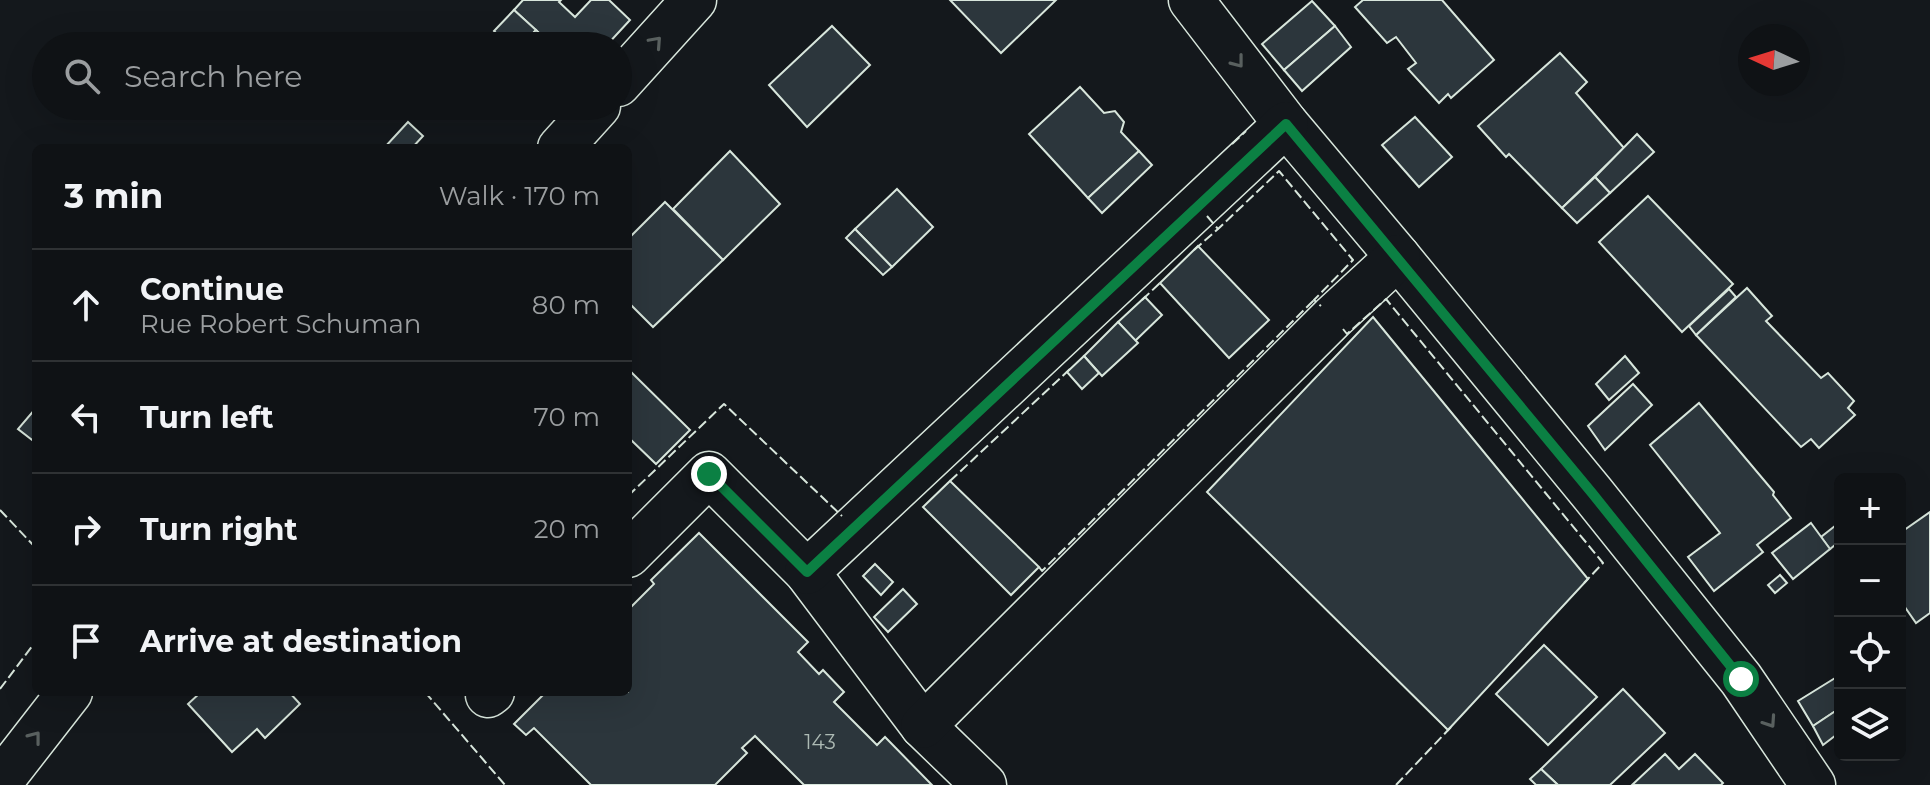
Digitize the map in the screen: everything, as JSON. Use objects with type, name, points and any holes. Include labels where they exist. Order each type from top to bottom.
[{"type":"street","points":[[632,69],[694,0]]},
{"type":"street","points":[[1191,0],[1286,124],[1592,493],[1741,679],[1813,785]]},
{"type":"street","points":[[564,144],[585,120]]},
{"type":"street","points":[[807,572],[1286,124]]},
{"type":"street","points":[[923,726],[1332,318],[1398,257]]},
{"type":"street","points":[[632,551],[709,474],[807,572],[923,726],[984,785]]},
{"type":"street","points":[[0,782],[67,696]]},
{"type":"building","points":[[523,0],[561,0],[559,2],[575,17],[591,0],[609,0],[630,20],[619,32],[538,32],[514,10]]},
{"type":"building","points":[[950,0],[1056,0],[1001,53]]},
{"type":"building","points":[[1363,0],[1442,0],[1494,60],[1451,98],[1448,94],[1439,103],[1408,69],[1416,63],[1396,37],[1387,43],[1355,7]]},
{"type":"building","points":[[1312,1],[1335,26],[1284,70],[1262,44]]},
{"type":"building","points":[[514,10],[536,30],[534,32],[494,31]]},
{"type":"building","points":[[832,26],[870,65],[807,127],[769,85]]},
{"type":"building","points":[[1335,26],[1351,47],[1302,91],[1284,70]]},
{"type":"building","points":[[1560,53],[1587,82],[1576,93],[1624,148],[1562,208],[1509,154],[1506,157],[1478,126]]},
{"type":"building","points":[[1080,87],[1104,113],[1115,111],[1124,122],[1121,132],[1139,151],[1088,198],[1029,134]]},
{"type":"building","points":[[1415,117],[1452,157],[1419,187],[1382,145]]},
{"type":"building","points":[[408,122],[423,136],[416,144],[388,144]]},
{"type":"building","points":[[1637,134],[1654,152],[1610,193],[1595,177]]},
{"type":"building","points":[[730,151],[780,204],[723,260],[673,209]]},
{"type":"building","points":[[1139,151],[1152,165],[1102,213],[1088,198]]},
{"type":"building","points":[[1595,177],[1610,193],[1577,223],[1562,208]]},
{"type":"building","points":[[897,189],[933,227],[892,267],[855,229]]},
{"type":"building","points":[[1648,196],[1733,284],[1682,332],[1599,242]]},
{"type":"building","points":[[665,202],[723,260],[653,327],[632,306],[632,235]]},
{"type":"building","points":[[855,229],[892,267],[883,275],[846,238]]},
{"type":"building","points":[[1198,246],[1269,320],[1229,358],[1160,283]]},
{"type":"building","points":[[1747,288],[1772,316],[1766,321],[1821,378],[1828,373],[1854,401],[1848,408],[1855,415],[1819,448],[1811,439],[1801,447],[1696,335]]},
{"type":"building","points":[[1729,289],[1736,297],[1696,335],[1689,326]]},
{"type":"building","points":[[1145,297],[1162,315],[1135,341],[1118,322]]},
{"type":"building","points":[[1373,317],[1588,579],[1448,730],[1207,492]]},
{"type":"building","points":[[1118,322],[1138,343],[1102,376],[1084,356]]},
{"type":"building","points":[[1084,356],[1099,373],[1082,389],[1067,372]]},
{"type":"building","points":[[1625,356],[1639,373],[1609,400],[1596,384]]},
{"type":"building","points":[[632,373],[690,430],[656,464],[632,441]]},
{"type":"building","points":[[1633,384],[1652,405],[1605,450],[1588,426]]},
{"type":"building","points":[[1699,403],[1774,492],[1773,495],[1791,518],[1757,545],[1763,552],[1714,591],[1688,557],[1720,533],[1650,445]]},
{"type":"building","points":[[32,413],[32,440],[18,429]]},
{"type":"building","points":[[950,481],[1039,567],[1011,595],[923,507]]},
{"type":"building","points":[[1930,512],[1930,613],[1916,623],[1906,609],[1906,529]]},
{"type":"building","points":[[1811,523],[1830,549],[1793,579],[1772,553]]},
{"type":"building","points":[[1834,527],[1834,546],[1830,549],[1821,537]]},
{"type":"building","points":[[699,533],[808,642],[798,652],[819,674],[823,670],[844,692],[834,702],[877,745],[885,737],[932,785],[804,785],[755,736],[742,748],[747,753],[715,785],[591,785],[534,728],[526,735],[514,724],[542,696],[632,696],[632,606],[654,584],[651,580]]},
{"type":"building","points":[[875,564],[893,582],[881,595],[863,576]]},
{"type":"building","points":[[1780,575],[1787,583],[1775,593],[1768,585]]},
{"type":"building","points":[[903,589],[917,604],[888,632],[874,617]]},
{"type":"building","points":[[1544,645],[1597,697],[1548,745],[1496,694]]},
{"type":"building","points":[[1834,679],[1834,712],[1813,726],[1798,701]]},
{"type":"building","points":[[1623,689],[1665,733],[1610,785],[1558,785],[1541,769]]},
{"type":"building","points":[[197,696],[293,696],[300,704],[265,738],[257,729],[232,752],[188,704]]},
{"type":"building","points":[[1834,712],[1834,737],[1823,745],[1813,726]]},
{"type":"building","points":[[1665,754],[1679,769],[1695,754],[1723,783],[1632,785]]},
{"type":"building","points":[[1541,769],[1558,785],[1536,785],[1530,779]]},
{"type":"fence","points":[[1232,144],[1246,131]]},
{"type":"fence","points":[[1207,216],[1218,229],[1279,171],[1353,260],[1314,300],[1321,306]]},
{"type":"fence","points":[[1194,250],[1218,229]]},
{"type":"fence","points":[[1142,300],[1162,281]]},
{"type":"fence","points":[[1343,329],[1347,334],[1386,299],[1603,563],[1584,583]]},
{"type":"fence","points":[[1039,567],[1042,571],[1314,300]]},
{"type":"fence","points":[[950,481],[1070,369]]},
{"type":"fence","points":[[632,492],[724,404],[842,516]]},
{"type":"fence","points":[[0,510],[32,544]]},
{"type":"fence","points":[[0,689],[32,646]]},
{"type":"fence","points":[[428,696],[505,785]]},
{"type":"fence","points":[[1396,785],[1451,727]]},
{"type":"route","points":[[709,474],[807,572],[1286,124],[1592,493],[1741,679]]}]
